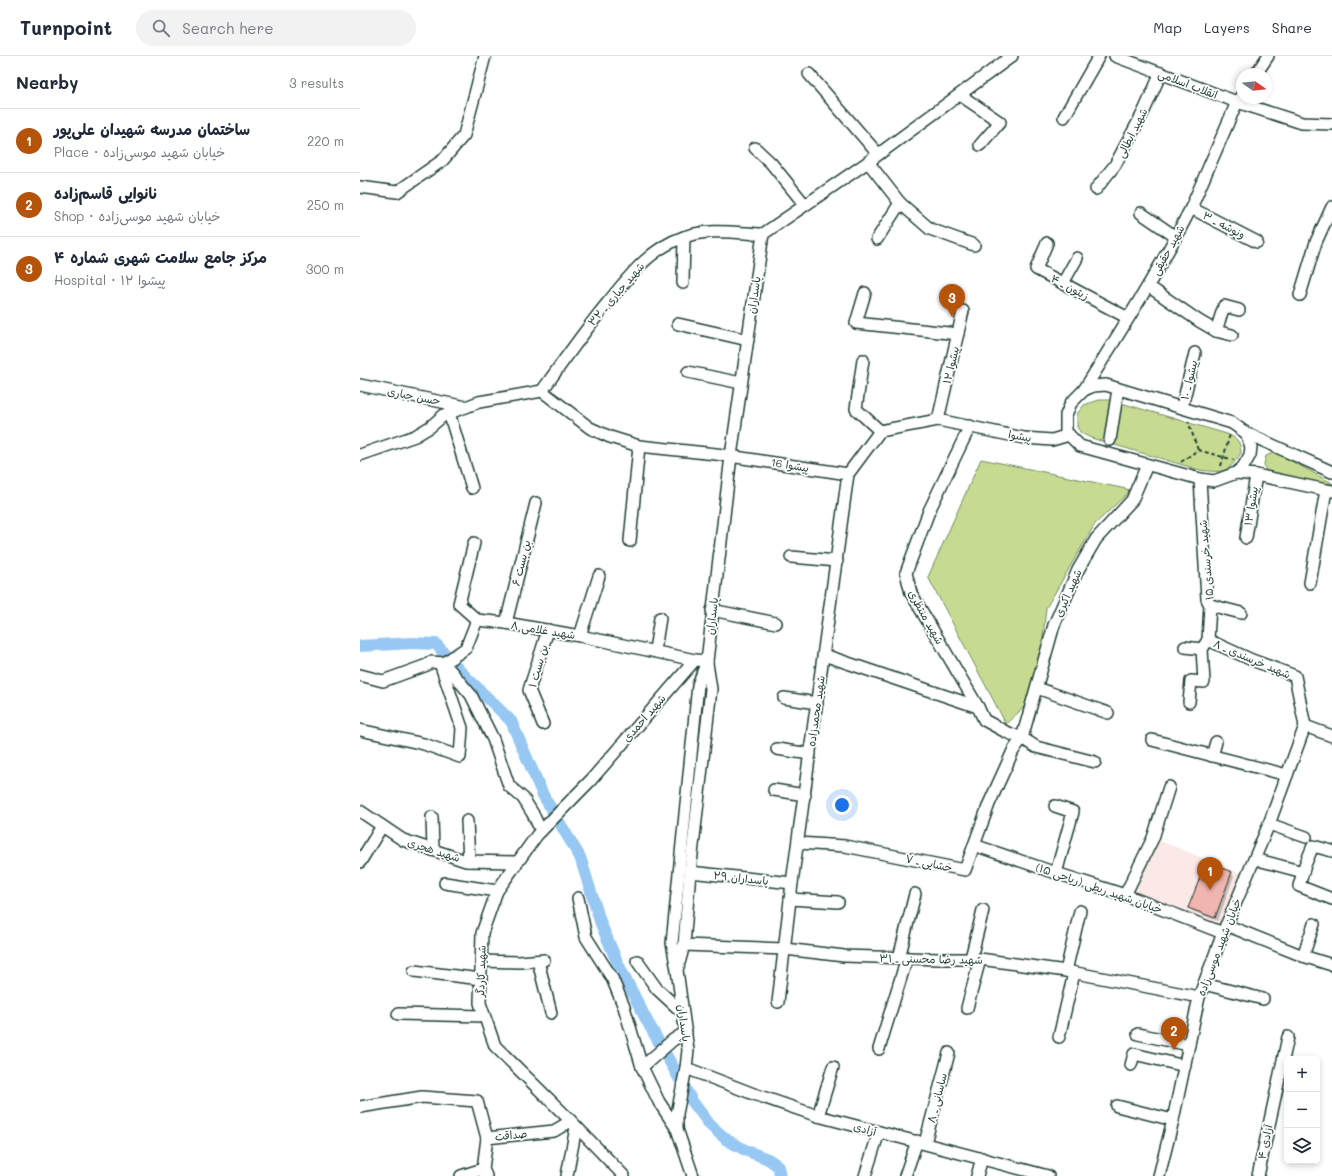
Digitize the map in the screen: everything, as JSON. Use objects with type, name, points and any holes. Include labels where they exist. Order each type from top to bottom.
[{"type":"street","points":[[360,187],[397,192],[443,160],[464,135],[485,56]]},
{"type":"street","points":[[763,234],[868,162],[1012,56]]},
{"type":"street","points":[[1064,117],[1098,56]]},
{"type":"street","name":"انقلاب اسلامی","points":[[1115,56],[1161,74],[1236,98]]},
{"type":"street","points":[[1260,68],[1268,56]]},
{"type":"street","points":[[808,74],[878,154]]},
{"type":"street","name":"شهید ابطالی","points":[[1096,189],[1115,165],[1144,111],[1161,74]]},
{"type":"street","points":[[960,95],[1000,122],[980,145]]},
{"type":"street","name":"شهید حقیقی","points":[[1069,435],[1066,432],[1066,415],[1071,403],[1084,390],[1148,286],[1176,237],[1191,208],[1237,104]]},
{"type":"street","name":"انقلاب اسلامی","points":[[1252,104],[1302,123],[1332,124]]},
{"type":"street","points":[[755,148],[771,163],[805,205]]},
{"type":"street","points":[[868,162],[900,203],[930,229],[974,245]]},
{"type":"street","points":[[877,239],[900,203]]},
{"type":"street","points":[[1300,295],[1316,242],[1332,207]]},
{"type":"street","name":"ونوشه ـ ۳","points":[[1191,208],[1256,242]]},
{"type":"street","points":[[1142,213],[1176,237]]},
{"type":"street","name":"شهید جباری ـ ۳۲","points":[[542,391],[593,320],[632,273],[662,247],[684,236],[703,233],[719,232],[763,234]]},
{"type":"street","name":"پاسداران","points":[[677,970],[684,945],[690,872],[711,688],[707,661],[712,610],[731,456],[763,234]]},
{"type":"street","points":[[683,283],[684,236]]},
{"type":"street","name":"زیتون ـ ۴","points":[[1046,243],[1036,269],[1128,318]]},
{"type":"street","points":[[1063,283],[1077,258]]},
{"type":"street","points":[[1148,286],[1199,321],[1216,330],[1232,335]]},
{"type":"street","points":[[865,293],[856,323],[958,334]]},
{"type":"street","points":[[1216,330],[1224,306],[1239,310]]},
{"type":"street","name":"پیشوا ۱۲","points":[[938,420],[963,311]]},
{"type":"street","points":[[678,324],[748,340]]},
{"type":"street","name":"پیشوا ـ ۱۰","points":[[1182,407],[1195,353]]},
{"type":"street","points":[[863,360],[856,408],[880,431]]},
{"type":"street","points":[[688,372],[741,383]]},
{"type":"street","name":"حسن جباری","points":[[360,385],[467,407]]},
{"type":"street","points":[[1084,390],[1093,386],[1106,385],[1232,423],[1246,433],[1332,472]]},
{"type":"street","points":[[1110,440],[1118,389]]},
{"type":"street","points":[[360,455],[415,436],[430,427],[444,415],[479,402],[542,391]]},
{"type":"street","name":"پیشوا 16","points":[[542,391],[590,428],[610,437],[639,446],[731,456],[848,474]]},
{"type":"street","points":[[449,413],[472,488]]},
{"type":"street","points":[[848,474],[880,431],[938,420]]},
{"type":"street","name":"پیشوا","points":[[938,420],[1024,438],[1052,440],[1069,435]]},
{"type":"street","name":"شهید منتظری","points":[[970,426],[929,512],[906,573],[911,593],[978,707],[984,720],[1006,732],[1022,738],[1036,747],[1095,762]]},
{"type":"street","points":[[1069,435],[1080,446],[1200,479],[1214,480],[1236,473],[1246,463],[1250,455],[1251,447],[1246,433]]},
{"type":"street","points":[[630,541],[639,446]]},
{"type":"street","name":"شهید اکبری","points":[[1022,738],[1054,625],[1078,570],[1096,539],[1132,500],[1147,465]]},
{"type":"street","points":[[1236,473],[1256,475],[1329,490],[1310,583]]},
{"type":"street","name":"شهید محمدزاده","points":[[778,1002],[790,899],[848,474]]},
{"type":"street","name":"پیشوا ۱۳","points":[[1246,538],[1256,475]]},
{"type":"street","name":"شهید خرسندی ۱۵","points":[[1189,702],[1191,681],[1204,682],[1205,645],[1210,604],[1207,599],[1200,479]]},
{"type":"street","name":"بن بست ۶","points":[[506,623],[536,503]]},
{"type":"street","points":[[360,675],[383,681],[427,665],[431,662],[442,663],[466,648],[477,620],[459,604],[474,543]]},
{"type":"street","points":[[791,557],[837,561]]},
{"type":"street","points":[[580,636],[599,576]]},
{"type":"street","points":[[1210,604],[1241,613]]},
{"type":"street","points":[[712,610],[776,623]]},
{"type":"street","points":[[655,650],[660,618]]},
{"type":"street","name":"۸ شهید غلامی","points":[[477,620],[548,630],[655,650],[694,660]]},
{"type":"street","name":"بن بست ۱","points":[[543,724],[529,690],[548,630]]},
{"type":"street","points":[[1186,647],[1205,645]]},
{"type":"street","name":"شهید خرسندی ـ ۸","points":[[1205,645],[1295,676],[1305,726]]},
{"type":"street","points":[[824,655],[978,707]]},
{"type":"street","points":[[694,660],[707,661]]},
{"type":"street","name":"شهید احمدی","points":[[543,828],[585,786],[694,660]]},
{"type":"street","name":"پاسداران","points":[[677,1129],[677,1114],[688,1050],[672,943],[698,685],[707,661]]},
{"type":"street","points":[[360,730],[424,744],[460,757],[462,728],[442,663]]},
{"type":"street","points":[[442,663],[470,695],[493,739],[509,786],[523,798],[543,828]]},
{"type":"street","points":[[1037,688],[1108,712]]},
{"type":"street","points":[[784,698],[817,703]]},
{"type":"street","points":[[1305,726],[1332,736]]},
{"type":"street","name":"خیابان شهید موسی‌زاده","points":[[1159,1176],[1173,1120],[1199,997],[1224,929],[1269,824],[1305,726]]},
{"type":"street","name":"خشایی ـ ۷","points":[[798,843],[845,846],[965,870],[989,804],[1013,751],[1022,738]]},
{"type":"street","points":[[1152,740],[1287,775]]},
{"type":"street","points":[[1212,756],[1216,742]]},
{"type":"street","points":[[777,749],[810,754]]},
{"type":"street","points":[[1125,895],[1153,838],[1169,787]]},
{"type":"street","points":[[774,790],[805,795]]},
{"type":"street","points":[[1055,806],[1073,812],[1056,873]]},
{"type":"street","name":"شهید هجری","points":[[360,811],[403,840],[433,850],[469,861],[517,862]]},
{"type":"street","points":[[432,818],[433,850]]},
{"type":"street","points":[[468,821],[469,861]]},
{"type":"street","points":[[1269,824],[1332,851]]},
{"type":"street","points":[[360,862],[382,826]]},
{"type":"street","name":"شهید کاردگر","points":[[543,828],[497,891],[482,934],[480,1003],[495,1046],[624,1176]]},
{"type":"street","points":[[1310,842],[1299,886],[1332,899]]},
{"type":"street","name":"خیابان شهید ربطی (ریاحی ۱۵)","points":[[974,845],[1332,965]]},
{"type":"street","points":[[1262,861],[1303,872]]},
{"type":"street","name":"پاسداران ۲۹","points":[[690,872],[792,884]]},
{"type":"street","points":[[445,883],[497,891]]},
{"type":"street","points":[[879,1049],[903,958],[915,894]]},
{"type":"street","points":[[578,898],[586,937],[612,978],[624,1007],[642,1067],[659,1102],[677,1129],[693,1176]]},
{"type":"street","points":[[790,899],[838,902]]},
{"type":"street","points":[[967,1008],[983,910]]},
{"type":"street","points":[[1058,1037],[1080,911]]},
{"type":"street","points":[[1303,956],[1314,924]]},
{"type":"street","name":"شهید رضا محسنی ـ ۳۱","points":[[684,945],[785,949],[844,956],[939,959],[975,958],[1070,972],[1199,997]]},
{"type":"street","points":[[481,961],[518,962],[541,960],[551,1012]]},
{"type":"street","points":[[637,961],[657,989],[682,1012]]},
{"type":"street","points":[[414,971],[480,979]]},
{"type":"street","points":[[1204,984],[1263,999]]},
{"type":"street","points":[[398,1014],[484,1016]]},
{"type":"street","points":[[642,1067],[673,1040],[686,1032]]},
{"type":"street","points":[[1138,1034],[1189,1045]]},
{"type":"street","name":"آزادی ۴","points":[[1258,1176],[1288,1037]]},
{"type":"street","name":"ساسانی ـ ۸","points":[[905,1176],[921,1142],[949,1053]]},
{"type":"street","points":[[1131,1065],[1134,1054],[1185,1066]]},
{"type":"street","points":[[818,1116],[833,1067]]},
{"type":"street","name":"آزادی","points":[[685,1072],[818,1116],[1042,1175]]},
{"type":"street","points":[[360,1107],[422,1097],[477,1101],[487,1138]]},
{"type":"street","points":[[1117,1106],[1173,1120]]},
{"type":"street","points":[[567,1176],[574,1124]]},
{"type":"street","name":"صداقت","points":[[484,1172],[487,1138],[554,1131],[574,1124]]},
{"type":"street","points":[[865,1176],[878,1132]]},
{"type":"street","points":[[977,1176],[982,1158]]},
{"type":"street","points":[[461,1176],[484,1172]]},
{"type":"path","points":[[1182,407],[1198,450]]},
{"type":"path","points":[[1218,479],[1232,423]]},
{"type":"path","points":[[1198,450],[1246,463]]},
{"type":"path","points":[[1168,470],[1198,450]]},
{"type":"shaded area","points":[[1153,838],[1247,876],[1223,933],[1125,895]]},
{"type":"green space","points":[[1099,400],[1111,400],[1227,434],[1234,437],[1238,441],[1241,453],[1228,468],[1220,471],[1208,471],[1200,470],[1091,438],[1081,433],[1077,427],[1077,414],[1084,405]]},
{"type":"green space","points":[[1275,452],[1332,483],[1332,485],[1266,472],[1264,464],[1266,456]]},
{"type":"green space","points":[[981,459],[1131,490],[1095,524],[1046,608],[1037,695],[1006,724],[928,577]]},
{"type":"building","points":[[1206,862],[1232,872],[1215,918],[1188,908]]},
{"type":"waterway","points":[[360,646],[412,643],[436,644],[459,670],[511,721],[543,795],[580,857],[601,924],[618,964],[647,1021],[692,1101],[710,1125],[727,1140],[747,1151],[768,1159],[778,1166],[780,1171],[779,1176]]},
{"type":"place","name":"مرکز جامع سلامت شهری شماره ۴","points":[[952,317]]},
{"type":"place","name":"ساختمان مدرسه شهیدان علی‌پور","points":[[1210,890]]},
{"type":"place","name":"نانوایی قاسم‌زاده","points":[[1174,1050]]}]
